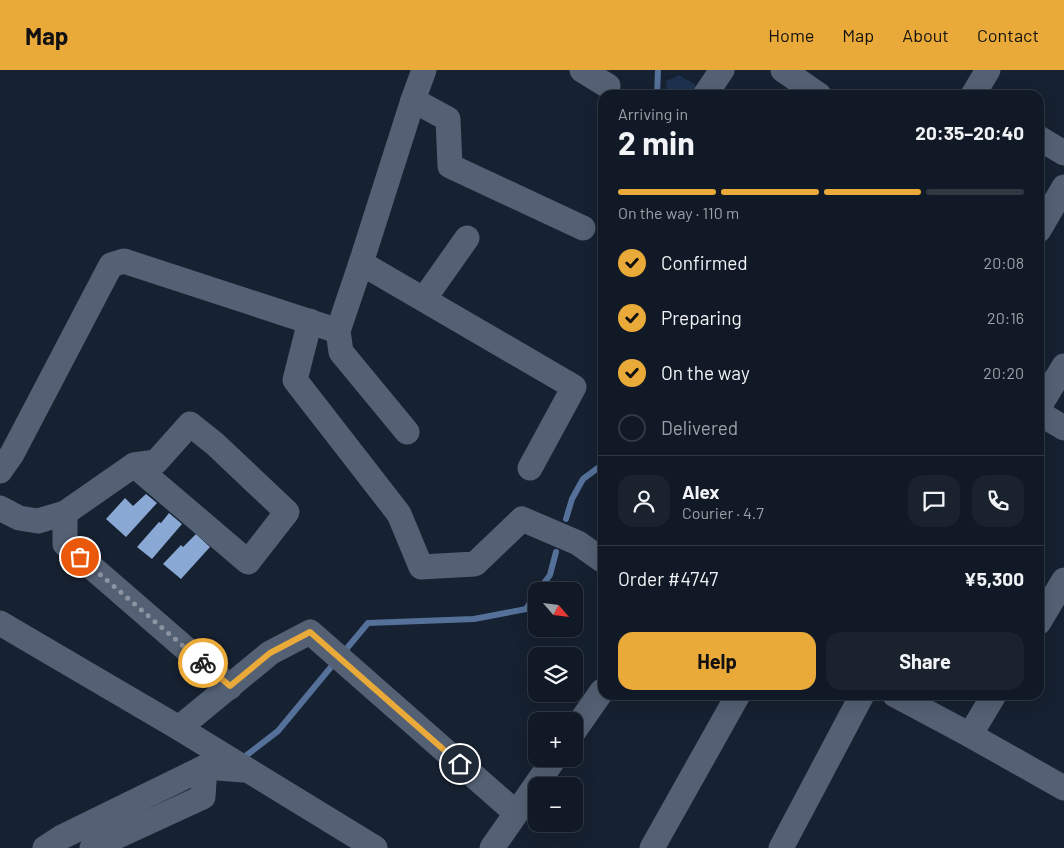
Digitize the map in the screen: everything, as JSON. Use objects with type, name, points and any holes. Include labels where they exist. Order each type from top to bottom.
[{"type":"street","points":[[407,432],[341,352],[338,331],[362,263],[424,70]]},
{"type":"street","points":[[582,70],[608,86]]},
{"type":"street","points":[[708,90],[722,70]]},
{"type":"street","points":[[783,70],[812,90]]},
{"type":"street","points":[[976,90],[988,70]]},
{"type":"street","points":[[413,100],[448,119],[450,166],[583,228]]},
{"type":"street","points":[[1044,141],[1064,153]]},
{"type":"street","points":[[1044,221],[1064,187]]},
{"type":"street","points":[[424,299],[466,238]]},
{"type":"street","points":[[0,471],[12,454],[111,265],[124,261],[338,331]]},
{"type":"street","points":[[362,263],[574,387],[530,468]]},
{"type":"street","points":[[310,321],[295,380],[399,514],[421,567],[475,564],[522,519],[578,543],[598,557]]},
{"type":"street","points":[[1044,399],[1064,366]]},
{"type":"street","points":[[1044,416],[1064,428]]},
{"type":"street","points":[[0,508],[19,518],[38,521],[65,513],[134,465],[156,462],[190,424],[215,444],[287,512],[248,562],[134,465]]},
{"type":"street","points":[[65,513],[65,544],[230,686]]},
{"type":"street","points":[[1044,614],[1064,580]]},
{"type":"street","points":[[0,623],[179,728],[375,848]]},
{"type":"street","points":[[179,728],[270,653],[310,632],[516,813]]},
{"type":"street","points":[[583,718],[598,697]]},
{"type":"street","points":[[652,848],[735,700]]},
{"type":"street","points":[[781,848],[859,700]]},
{"type":"street","points":[[904,700],[1064,788]]},
{"type":"street","points":[[970,735],[991,700]]},
{"type":"street","points":[[45,848],[62,837],[205,767],[247,770]]},
{"type":"street","points":[[92,848],[203,797],[205,767]]},
{"type":"street","points":[[492,848],[548,767]]},
{"type":"shaded area","points":[[679,75],[696,85],[692,90],[667,90],[666,81]]},
{"type":"building","points":[[146,494],[157,503],[126,537],[106,519],[125,498],[133,506]]},
{"type":"building","points":[[169,513],[182,524],[152,559],[137,547]]},
{"type":"building","points":[[196,534],[210,547],[181,579],[163,564],[181,545],[183,547]]},
{"type":"waterway","points":[[657,90],[658,70]]},
{"type":"waterway","points":[[566,519],[572,499],[583,479],[598,468]]},
{"type":"waterway","points":[[545,582],[550,575],[556,552]]},
{"type":"waterway","points":[[343,653],[368,623],[474,619],[526,609],[528,606]]},
{"type":"waterway","points":[[243,758],[278,731],[336,661]]},
{"type":"way so far","points":[[80,557],[203,663]]},
{"type":"route","points":[[203,663],[230,686],[270,653],[310,632],[460,764]]}]
